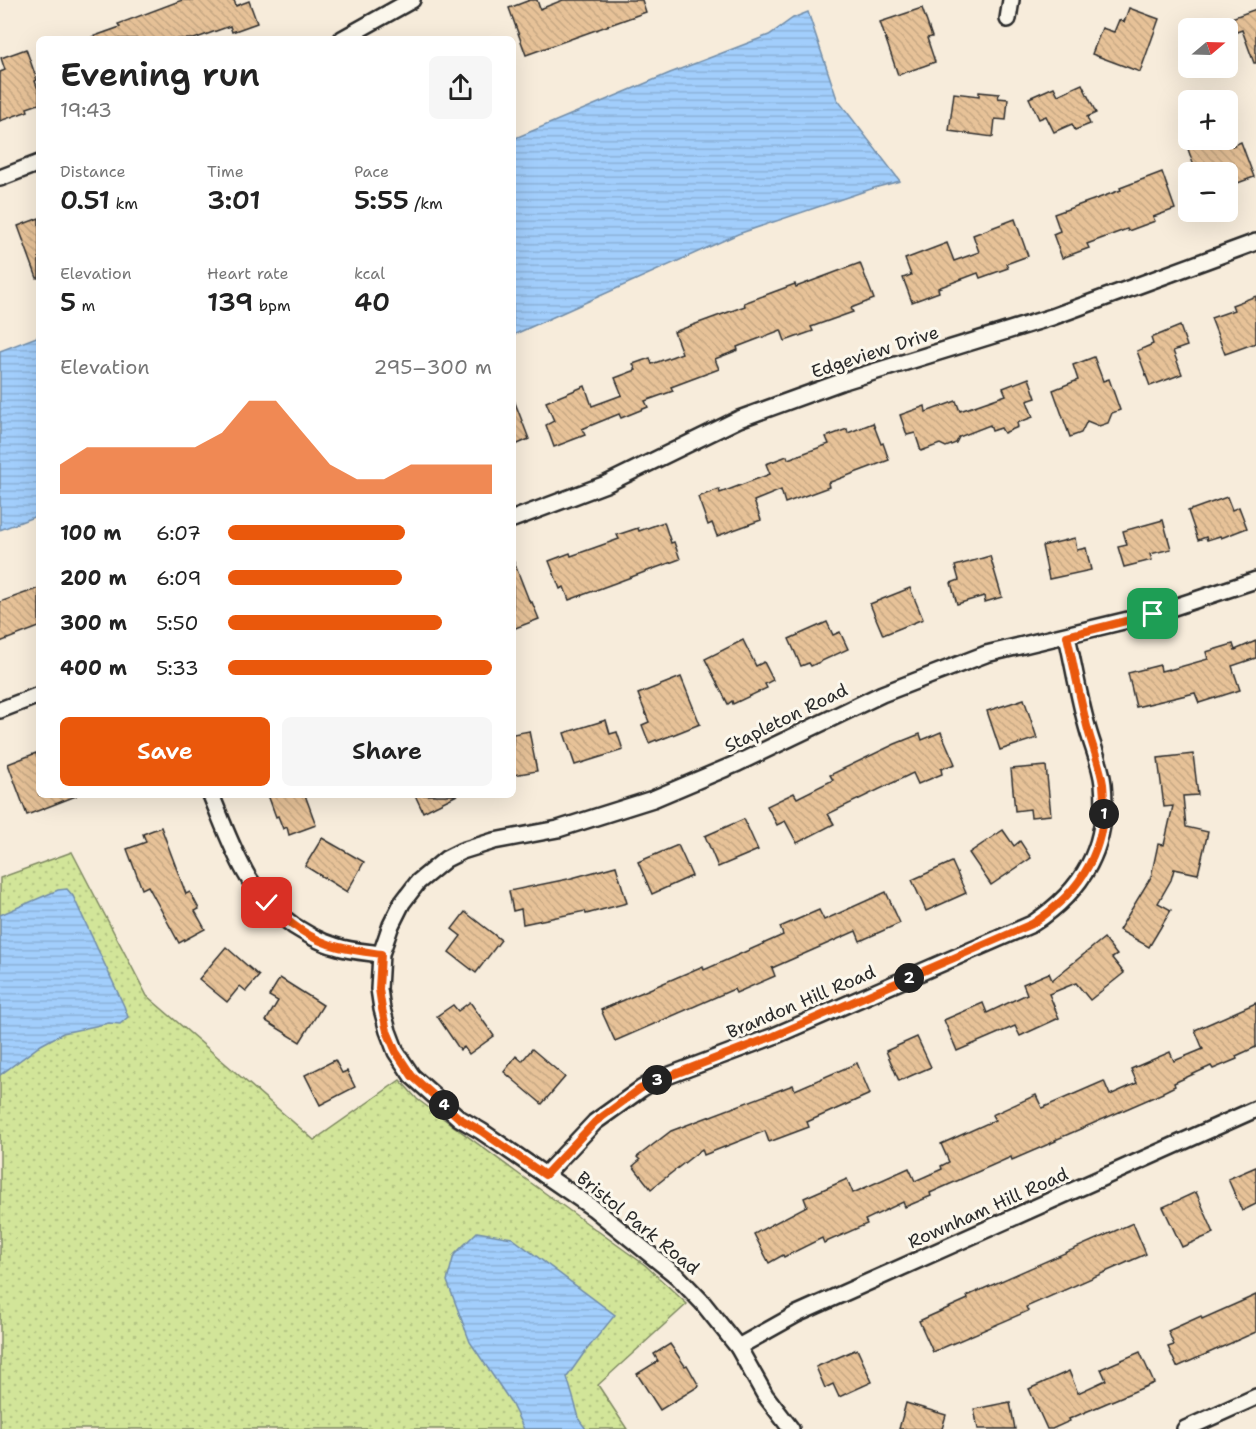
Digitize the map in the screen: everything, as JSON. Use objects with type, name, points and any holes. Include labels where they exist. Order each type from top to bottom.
[{"type":"street","points":[[347,36],[412,0]]},
{"type":"street","points":[[1008,19],[1011,0]]},
{"type":"street","points":[[0,178],[36,165]]},
{"type":"street","name":"Edgeview Drive","points":[[516,518],[606,484],[739,419],[841,382],[1052,317],[1256,242]]},
{"type":"street","name":"Stapleton Road","points":[[381,954],[402,903],[418,882],[446,859],[462,851],[494,841],[558,829],[653,800],[738,763],[882,694],[986,654],[1153,614],[1256,580]]},
{"type":"street","name":"Brandon Hill Road","points":[[545,1175],[595,1122],[640,1089],[774,1036],[1032,924],[1061,902],[1078,883],[1092,860],[1100,841],[1104,808],[1099,766],[1088,730],[1067,636]]},
{"type":"street","points":[[0,710],[36,696]]},
{"type":"street","points":[[213,798],[238,861],[250,882],[267,903],[287,921],[323,942],[338,947],[381,954]]},
{"type":"street","name":"Bristol Park Road","points":[[381,954],[379,989],[387,1031],[396,1052],[412,1076],[459,1118],[592,1208],[678,1277],[702,1302],[738,1347],[765,1395],[791,1429]]},
{"type":"street","name":"Rownham Hill Road","points":[[738,1347],[797,1314],[1256,1109]]},
{"type":"street","points":[[1185,1429],[1256,1397]]},
{"type":"green space","points":[[72,852],[147,996],[314,1140],[400,1080],[417,1099],[645,1265],[687,1304],[598,1385],[627,1429],[0,1429],[0,878]]},
{"type":"water","points":[[808,12],[837,99],[900,181],[738,234],[516,334],[516,138],[670,73],[769,35],[793,18]]},
{"type":"water","points":[[36,337],[36,516],[0,530],[0,351]]},
{"type":"water","points":[[67,889],[73,896],[128,1017],[120,1024],[109,1023],[63,1033],[41,1045],[0,1075],[0,915],[58,890]]},
{"type":"water","points":[[477,1232],[512,1238],[615,1315],[567,1377],[580,1421],[586,1429],[524,1429],[510,1401],[470,1342],[447,1281],[454,1255]]},
{"type":"building","points":[[182,0],[234,0],[236,6],[249,1],[257,23],[232,32],[230,26],[202,36],[95,36],[120,27],[118,24]]},
{"type":"building","points":[[530,0],[537,0],[540,9],[563,0],[642,0],[646,12],[526,55],[509,8]]},
{"type":"building","points":[[922,8],[932,37],[927,38],[935,62],[898,75],[880,22]]},
{"type":"building","points":[[1129,8],[1159,19],[1140,72],[1092,54],[1102,28],[1114,32],[1119,20],[1124,22]]},
{"type":"building","points":[[1256,9],[1256,63],[1254,63],[1242,30],[1238,32],[1238,18],[1232,18]]},
{"type":"building","points":[[26,49],[36,77],[36,105],[27,108],[28,111],[0,121],[0,72],[5,70],[1,58]]},
{"type":"building","points":[[1082,84],[1096,113],[1087,117],[1090,124],[1075,130],[1072,124],[1054,132],[1046,116],[1039,119],[1029,98],[1054,87],[1058,95]]},
{"type":"building","points":[[979,92],[999,94],[998,98],[1008,99],[1006,120],[995,119],[993,137],[949,131],[954,93],[979,96]]},
{"type":"building","points":[[1241,142],[1254,177],[1238,183],[1238,162],[1193,162],[1188,150],[1238,150],[1238,143]]},
{"type":"building","points":[[1162,172],[1175,209],[1153,217],[1155,221],[1087,244],[1089,248],[1062,258],[1053,234],[1060,231],[1054,214],[1121,190],[1120,188]]},
{"type":"building","points":[[36,219],[36,275],[18,226]]},
{"type":"building","points":[[1015,219],[1028,256],[1006,264],[1008,268],[980,278],[978,273],[938,288],[939,292],[912,302],[903,278],[911,275],[905,259],[947,243],[954,261],[979,252],[973,235]]},
{"type":"building","points":[[860,263],[874,299],[851,308],[853,312],[811,327],[813,331],[785,341],[781,330],[737,347],[738,350],[715,359],[719,369],[671,387],[673,391],[645,401],[648,407],[621,418],[619,414],[582,429],[585,435],[554,447],[546,425],[554,421],[546,402],[585,386],[592,406],[622,395],[615,378],[636,370],[633,364],[650,358],[652,364],[682,353],[674,332],[745,306],[744,303],[795,284],[796,287]]},
{"type":"building","points":[[1256,296],[1256,343],[1225,354],[1211,318],[1234,310],[1232,305]]},
{"type":"building","points":[[1180,326],[1187,346],[1173,351],[1182,374],[1150,386],[1137,351],[1153,344],[1151,338]]},
{"type":"building","points":[[1094,357],[1103,381],[1109,379],[1120,410],[1112,413],[1108,423],[1099,426],[1087,421],[1081,433],[1070,437],[1053,390],[1078,380],[1073,365]]},
{"type":"building","points":[[1029,378],[1036,398],[1027,401],[1033,417],[1017,423],[1018,427],[1004,433],[1001,428],[992,431],[990,425],[959,437],[956,443],[946,447],[940,444],[921,451],[915,433],[907,435],[900,415],[925,406],[926,412],[956,401],[960,411],[1006,395],[1003,388]]},
{"type":"building","points":[[516,405],[529,439],[516,445]]},
{"type":"building","points":[[873,423],[889,460],[828,483],[829,487],[785,503],[781,490],[754,501],[761,520],[717,536],[712,523],[708,525],[698,497],[719,489],[720,493],[770,474],[766,464],[787,456],[788,459],[829,444],[826,437],[847,429],[848,433]]},
{"type":"building","points":[[1227,497],[1232,510],[1239,507],[1247,528],[1221,538],[1220,536],[1207,540],[1206,537],[1198,540],[1188,511]]},
{"type":"building","points":[[1163,520],[1171,549],[1150,554],[1152,560],[1124,567],[1118,547],[1127,545],[1123,531]]},
{"type":"building","points":[[664,522],[671,543],[674,542],[680,559],[569,600],[564,587],[560,589],[549,561],[570,553],[571,556],[619,539],[617,535],[638,528],[639,531]]},
{"type":"building","points":[[1075,538],[1077,550],[1086,548],[1091,570],[1049,579],[1042,546]]},
{"type":"building","points":[[990,556],[1002,597],[985,602],[984,596],[957,604],[951,583],[959,580],[955,566]]},
{"type":"building","points":[[516,567],[530,603],[532,602],[539,619],[516,628]]},
{"type":"building","points":[[910,588],[923,619],[883,635],[870,604]]},
{"type":"building","points":[[36,589],[36,628],[0,642],[0,602]]},
{"type":"building","points":[[827,622],[833,635],[840,632],[848,649],[811,666],[809,663],[801,666],[789,639]]},
{"type":"building","points":[[743,640],[756,666],[764,662],[773,680],[765,684],[767,688],[733,704],[732,701],[728,704],[705,659]]},
{"type":"building","points":[[1256,641],[1256,658],[1232,666],[1240,690],[1199,703],[1195,693],[1136,707],[1128,673],[1160,665],[1161,671],[1169,670],[1208,659],[1206,652],[1233,644],[1235,650]]},
{"type":"building","points":[[681,677],[700,724],[649,743],[642,725],[649,722],[638,694]]},
{"type":"building","points":[[1024,699],[1037,738],[1000,750],[987,711]]},
{"type":"building","points":[[606,720],[610,734],[617,732],[623,750],[575,765],[564,733]]},
{"type":"building","points":[[529,731],[537,771],[516,774],[516,733]]},
{"type":"building","points":[[941,732],[955,764],[941,769],[942,774],[918,784],[913,773],[828,814],[834,824],[797,843],[785,821],[777,825],[767,806],[794,793],[797,798],[833,780],[830,775],[895,744],[920,734],[922,740]]},
{"type":"building","points":[[36,753],[36,798],[71,798],[27,815],[8,764]]},
{"type":"building","points":[[1193,754],[1198,795],[1183,796],[1186,827],[1208,832],[1198,874],[1174,869],[1171,880],[1158,903],[1171,910],[1149,947],[1119,930],[1151,877],[1158,844],[1164,845],[1173,806],[1164,807],[1158,758]]},
{"type":"building","points":[[1046,766],[1051,815],[1031,817],[1030,809],[1015,811],[1011,769]]},
{"type":"building","points":[[269,798],[306,798],[316,825],[289,835],[287,827],[283,829],[278,816],[276,817]]},
{"type":"building","points":[[416,798],[451,798],[423,812]]},
{"type":"building","points":[[744,819],[758,850],[718,867],[705,836]]},
{"type":"building","points":[[161,827],[186,894],[190,892],[199,909],[195,911],[205,929],[179,943],[148,886],[142,889],[127,849],[146,842],[143,834]]},
{"type":"building","points":[[1003,830],[1014,846],[1020,841],[1031,858],[991,885],[969,853]]},
{"type":"building","points":[[322,838],[364,862],[347,892],[305,866]]},
{"type":"building","points":[[678,845],[692,876],[652,894],[638,862]]},
{"type":"building","points":[[952,862],[966,893],[926,911],[912,880]]},
{"type":"building","points":[[616,866],[627,903],[586,914],[585,911],[523,924],[521,909],[513,911],[509,891]]},
{"type":"building","points":[[886,892],[900,923],[860,941],[856,931],[772,968],[775,976],[736,993],[734,989],[615,1041],[601,1010],[703,966],[704,970],[783,935],[780,927],[819,910],[824,920]]},
{"type":"building","points":[[465,912],[501,940],[476,973],[449,952],[461,936],[452,929]]},
{"type":"building","points":[[1104,938],[1117,955],[1112,958],[1124,973],[1090,1000],[1076,983],[1049,994],[1059,1018],[1020,1036],[1015,1026],[957,1051],[944,1020],[983,1003],[987,1013],[1027,994],[1023,984],[1049,973],[1052,980]]},
{"type":"building","points":[[226,947],[259,976],[246,991],[240,986],[227,1002],[199,979]]},
{"type":"building","points":[[280,978],[323,1005],[300,1042],[266,1021],[278,1001],[269,996]]},
{"type":"building","points":[[470,1002],[494,1036],[469,1054],[464,1047],[460,1050],[437,1016],[453,1005],[458,1011]]},
{"type":"building","points":[[1256,1003],[1256,1047],[1236,1056],[1237,1059],[1213,1069],[1211,1066],[1174,1083],[1175,1086],[1163,1093],[1056,1141],[1012,1160],[1011,1157],[930,1193],[931,1196],[905,1207],[903,1202],[865,1220],[867,1224],[824,1243],[822,1238],[769,1263],[754,1234],[807,1206],[804,1198],[847,1179],[853,1193],[909,1168],[915,1181],[942,1169],[941,1166],[949,1162],[941,1144],[995,1120],[992,1115],[1036,1095],[1042,1108],[1104,1081],[1110,1095],[1137,1083],[1131,1069],[1170,1052],[1174,1061],[1203,1049],[1195,1030]]},
{"type":"building","points":[[917,1037],[931,1067],[899,1081],[886,1051]]},
{"type":"building","points":[[532,1049],[565,1077],[542,1104],[504,1072],[516,1056],[522,1061]]},
{"type":"building","points":[[335,1060],[342,1073],[347,1071],[355,1087],[320,1105],[305,1075]]},
{"type":"building","points":[[857,1063],[870,1094],[807,1122],[809,1127],[769,1142],[765,1131],[704,1155],[702,1149],[651,1189],[633,1166],[640,1160],[637,1157],[671,1131],[793,1085],[795,1090]]},
{"type":"building","points":[[1256,1167],[1256,1204],[1242,1211],[1228,1179]]},
{"type":"building","points":[[1196,1192],[1214,1233],[1182,1247],[1163,1207]]},
{"type":"building","points":[[1133,1223],[1146,1254],[1026,1307],[1028,1311],[933,1352],[919,1321],[968,1299],[967,1296]]},
{"type":"building","points":[[1256,1295],[1256,1332],[1177,1367],[1168,1347],[1174,1345],[1168,1331]]},
{"type":"building","points":[[670,1344],[685,1366],[687,1365],[699,1386],[660,1410],[637,1374],[658,1361],[654,1354]]},
{"type":"building","points":[[857,1349],[872,1382],[839,1397],[833,1384],[825,1388],[816,1367]]},
{"type":"building","points":[[1140,1352],[1154,1383],[1069,1419],[1070,1421],[1052,1429],[1047,1429],[1029,1389],[1069,1371],[1078,1393],[1106,1380],[1101,1369]]},
{"type":"building","points":[[1010,1402],[1015,1429],[978,1429],[974,1409]]},
{"type":"building","points":[[906,1403],[946,1415],[942,1429],[899,1429]]},
{"type":"route","points":[[267,903],[287,921],[323,942],[338,947],[381,954],[379,989],[387,1031],[396,1052],[412,1076],[459,1118],[545,1175],[595,1122],[640,1089],[670,1074],[774,1036],[1032,924],[1061,902],[1083,876],[1092,860],[1100,841],[1104,808],[1099,766],[1088,730],[1067,636],[1153,614]]}]
